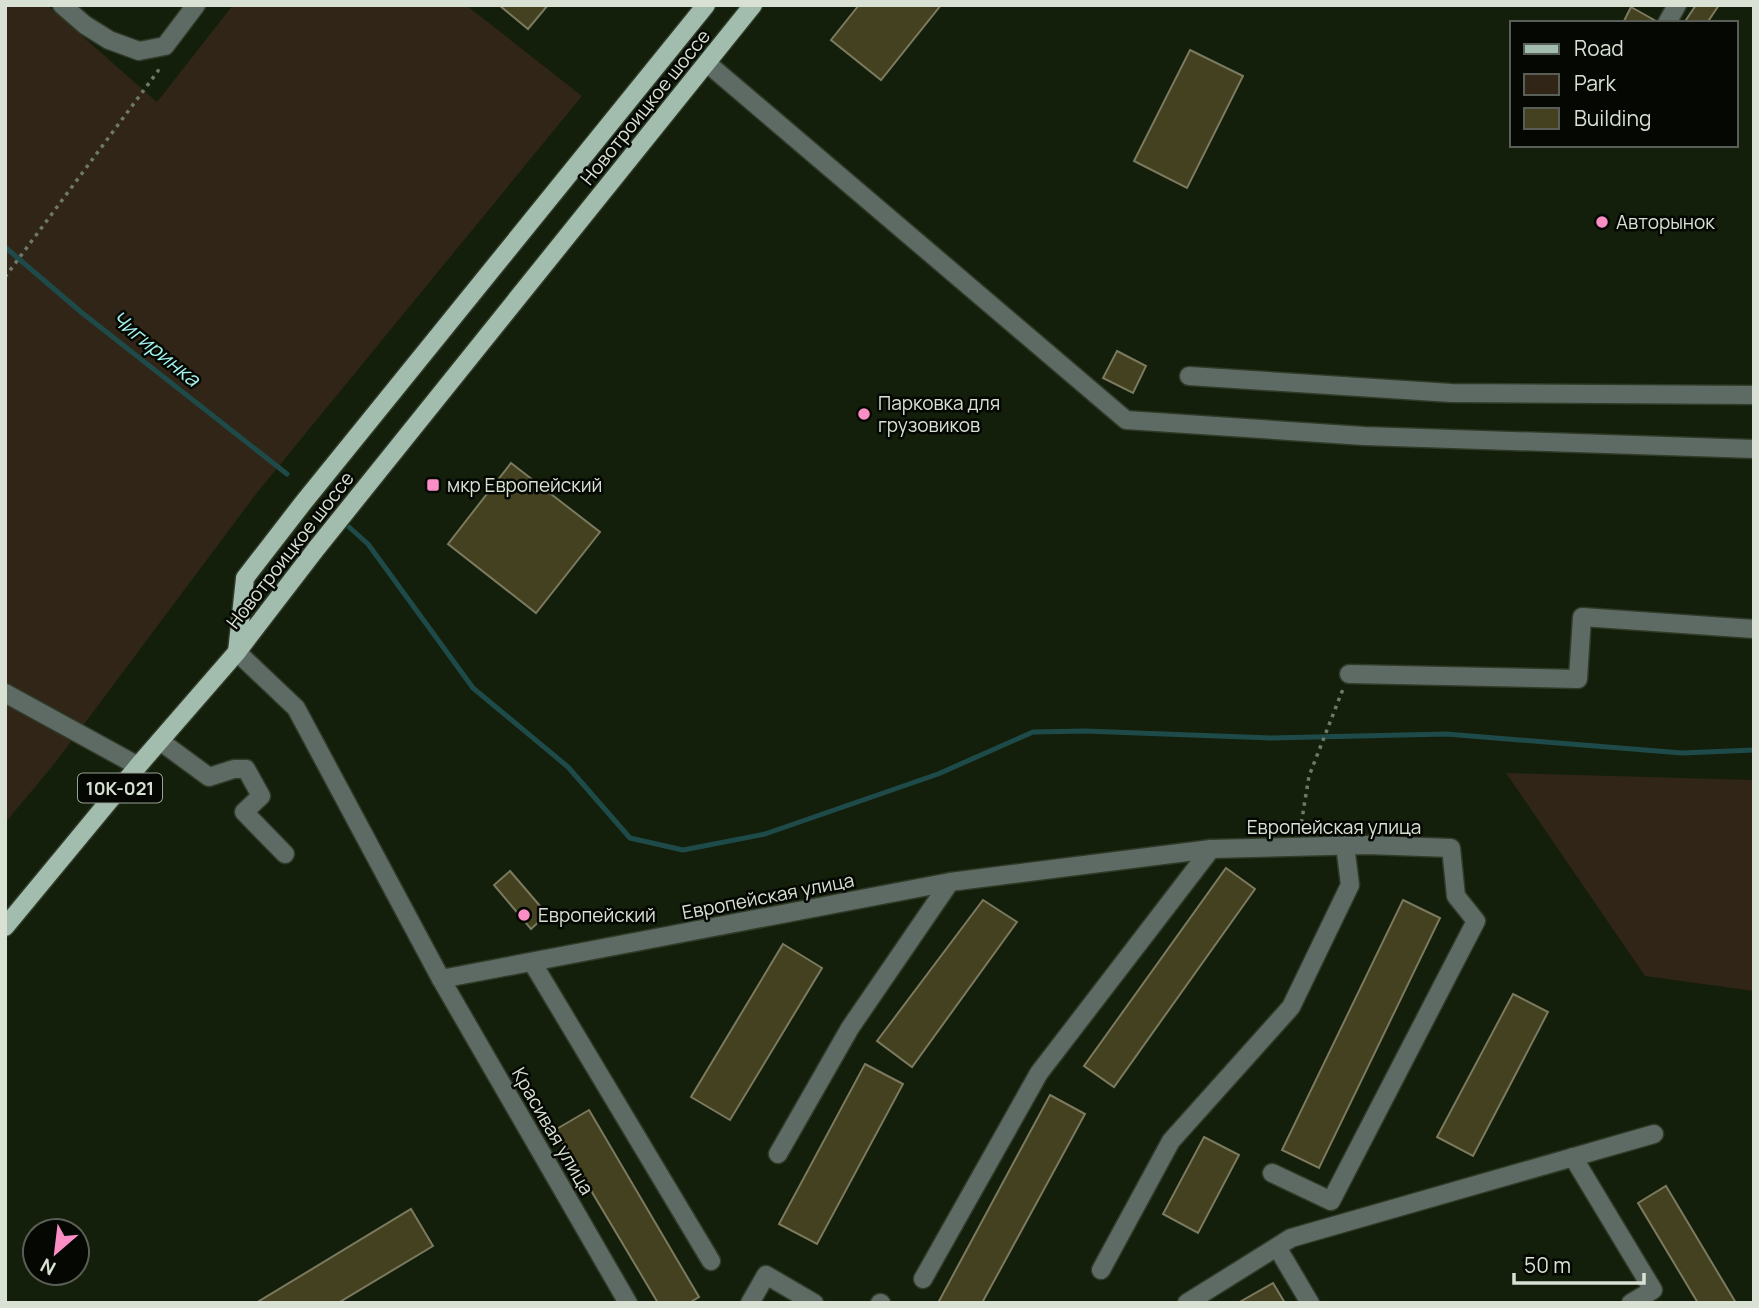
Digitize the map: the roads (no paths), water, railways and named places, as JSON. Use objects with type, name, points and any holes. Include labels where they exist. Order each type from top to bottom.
[{"type":"main road","name":"Новотроицкое шоссе","points":[[237,652],[244,578],[706,5]]},
{"type":"main road","name":"Новотроицкое шоссе","points":[[237,652],[316,549],[753,5]]},
{"type":"main road","name":"10К-021","points":[[5,927],[138,766],[237,652]]},
{"type":"street","points":[[62,5],[85,25],[109,40],[139,51],[165,46],[196,5]]},
{"type":"street","points":[[1668,21],[1677,5]]},
{"type":"street","points":[[707,62],[1126,420],[1364,436],[1754,449]]},
{"type":"street","points":[[1189,376],[1451,393],[1754,395]]},
{"type":"street","points":[[1349,674],[1578,679],[1582,617],[1754,629]]},
{"type":"street","points":[[237,652],[296,708],[441,979]]},
{"type":"street","points":[[5,693],[138,766]]},
{"type":"street","points":[[160,741],[209,777],[234,769],[246,769],[261,796],[244,812],[285,853]]},
{"type":"street","points":[[1101,1270],[1171,1141],[1291,1007],[1350,885],[1345,845]]},
{"type":"street","name":"Европейская улица","points":[[441,979],[950,882],[1211,849],[1345,845],[1451,848],[1456,896],[1476,921],[1331,1201],[1272,1173]]},
{"type":"street","points":[[923,1279],[1039,1073],[1211,849]]},
{"type":"street","points":[[778,1154],[850,1028],[950,882]]},
{"type":"street","points":[[532,962],[711,1261]]},
{"type":"street","name":"Красивая улица","points":[[441,979],[628,1303]]},
{"type":"street","points":[[1187,1303],[1291,1238],[1654,1134]]},
{"type":"street","points":[[1573,1157],[1653,1290],[1631,1303]]},
{"type":"street","points":[[1277,1247],[1311,1303]]},
{"type":"street","points":[[750,1303],[766,1275],[814,1303]]},
{"type":"waterway","name":"Чигиринка","points":[[5,247],[81,312],[287,474]]},
{"type":"waterway","points":[[349,527],[368,544],[473,688],[568,767],[630,838],[683,850],[765,834],[938,774],[1033,732],[1085,731],[1271,738],[1446,734],[1682,753],[1754,750]]},
{"type":"place","name":"Авторынок","points":[[1602,222]]},
{"type":"place","name":"Парковка для грузовиков","points":[[864,414]]},
{"type":"place","name":"мкр Европейский","points":[[433,485]]},
{"type":"place","name":"Европейский","points":[[524,915]]}]
